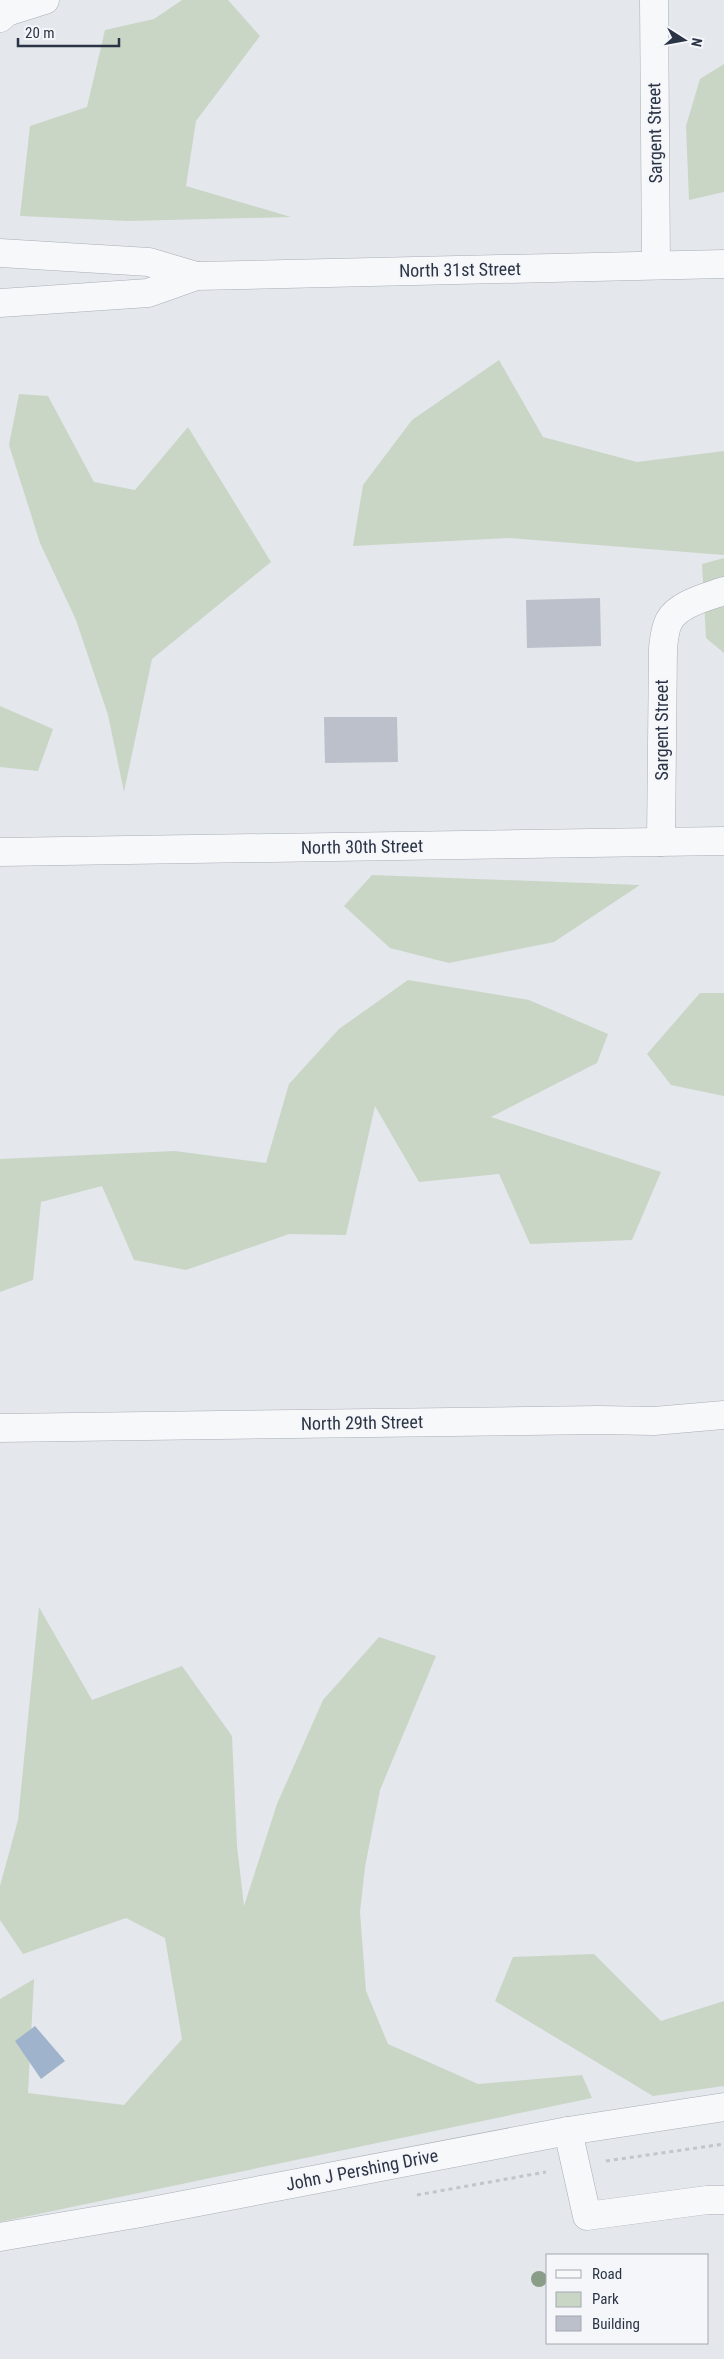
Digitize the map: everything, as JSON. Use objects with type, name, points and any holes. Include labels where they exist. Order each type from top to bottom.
[{"type":"street","points":[[0,18],[7,12],[45,0]]},
{"type":"street","name":"Sargent Street","points":[[654,0],[656,265]]},
{"type":"street","name":"North 31st Street","points":[[0,253],[148,262],[196,276]]},
{"type":"street","name":"North 31st Street","points":[[0,303],[148,292],[196,276],[724,264]]},
{"type":"street","name":"Sargent Street","points":[[661,842],[663,648],[669,619],[679,610],[701,599],[724,591]]},
{"type":"street","name":"North 30th Street","points":[[0,852],[724,841]]},
{"type":"street","name":"North 29th Street","points":[[0,1428],[599,1420],[654,1421],[724,1415]]},
{"type":"street","name":"John J Pershing Drive","points":[[0,2237],[151,2211],[568,2131],[724,2107]]},
{"type":"street","points":[[568,2131],[587,2216],[707,2200],[724,2200]]},
{"type":"green space","points":[[182,0],[228,0],[260,36],[196,121],[186,186],[291,217],[129,221],[20,216],[30,126],[87,107],[105,30],[154,19]]},
{"type":"green space","points":[[724,64],[724,192],[689,200],[686,126],[700,79]]},
{"type":"green space","points":[[499,360],[543,437],[637,462],[724,451],[724,555],[509,538],[353,546],[363,485],[412,420]]},
{"type":"green space","points":[[19,394],[48,396],[94,482],[135,490],[188,427],[271,562],[152,659],[124,792],[108,715],[76,620],[40,543],[9,445]]},
{"type":"green space","points":[[724,558],[724,653],[706,638],[702,564]]},
{"type":"green space","points":[[0,706],[53,729],[38,771],[0,767]]},
{"type":"green space","points":[[372,875],[640,885],[554,942],[449,963],[390,948],[344,906]]},
{"type":"green space","points":[[408,980],[529,1000],[608,1034],[597,1063],[491,1117],[661,1172],[632,1240],[530,1244],[499,1174],[419,1182],[375,1106],[346,1235],[289,1234],[186,1270],[134,1260],[102,1186],[41,1202],[33,1280],[0,1292],[0,1159],[175,1151],[266,1163],[289,1084],[339,1029]]},
{"type":"green space","points":[[700,993],[724,993],[724,1096],[671,1085],[647,1054]]},
{"type":"green space","points":[[39,1607],[92,1700],[182,1666],[232,1736],[237,1846],[244,1906],[277,1804],[323,1700],[379,1637],[436,1656],[380,1790],[365,1867],[360,1912],[366,1991],[388,2044],[478,2084],[582,2075],[592,2098],[0,2222],[0,1999],[34,1979],[28,2093],[124,2105],[182,2039],[165,1938],[126,1918],[23,1954],[0,1920],[0,1886],[18,1820]]},
{"type":"green space","points":[[594,1954],[661,2021],[724,2001],[724,2086],[653,2096],[495,2001],[513,1957]]},
{"type":"water","points":[[35,2026],[65,2061],[41,2079],[15,2041]]},
{"type":"building","points":[[600,598],[601,646],[527,648],[526,600]]},
{"type":"building","points":[[324,717],[397,717],[398,762],[325,763]]}]
